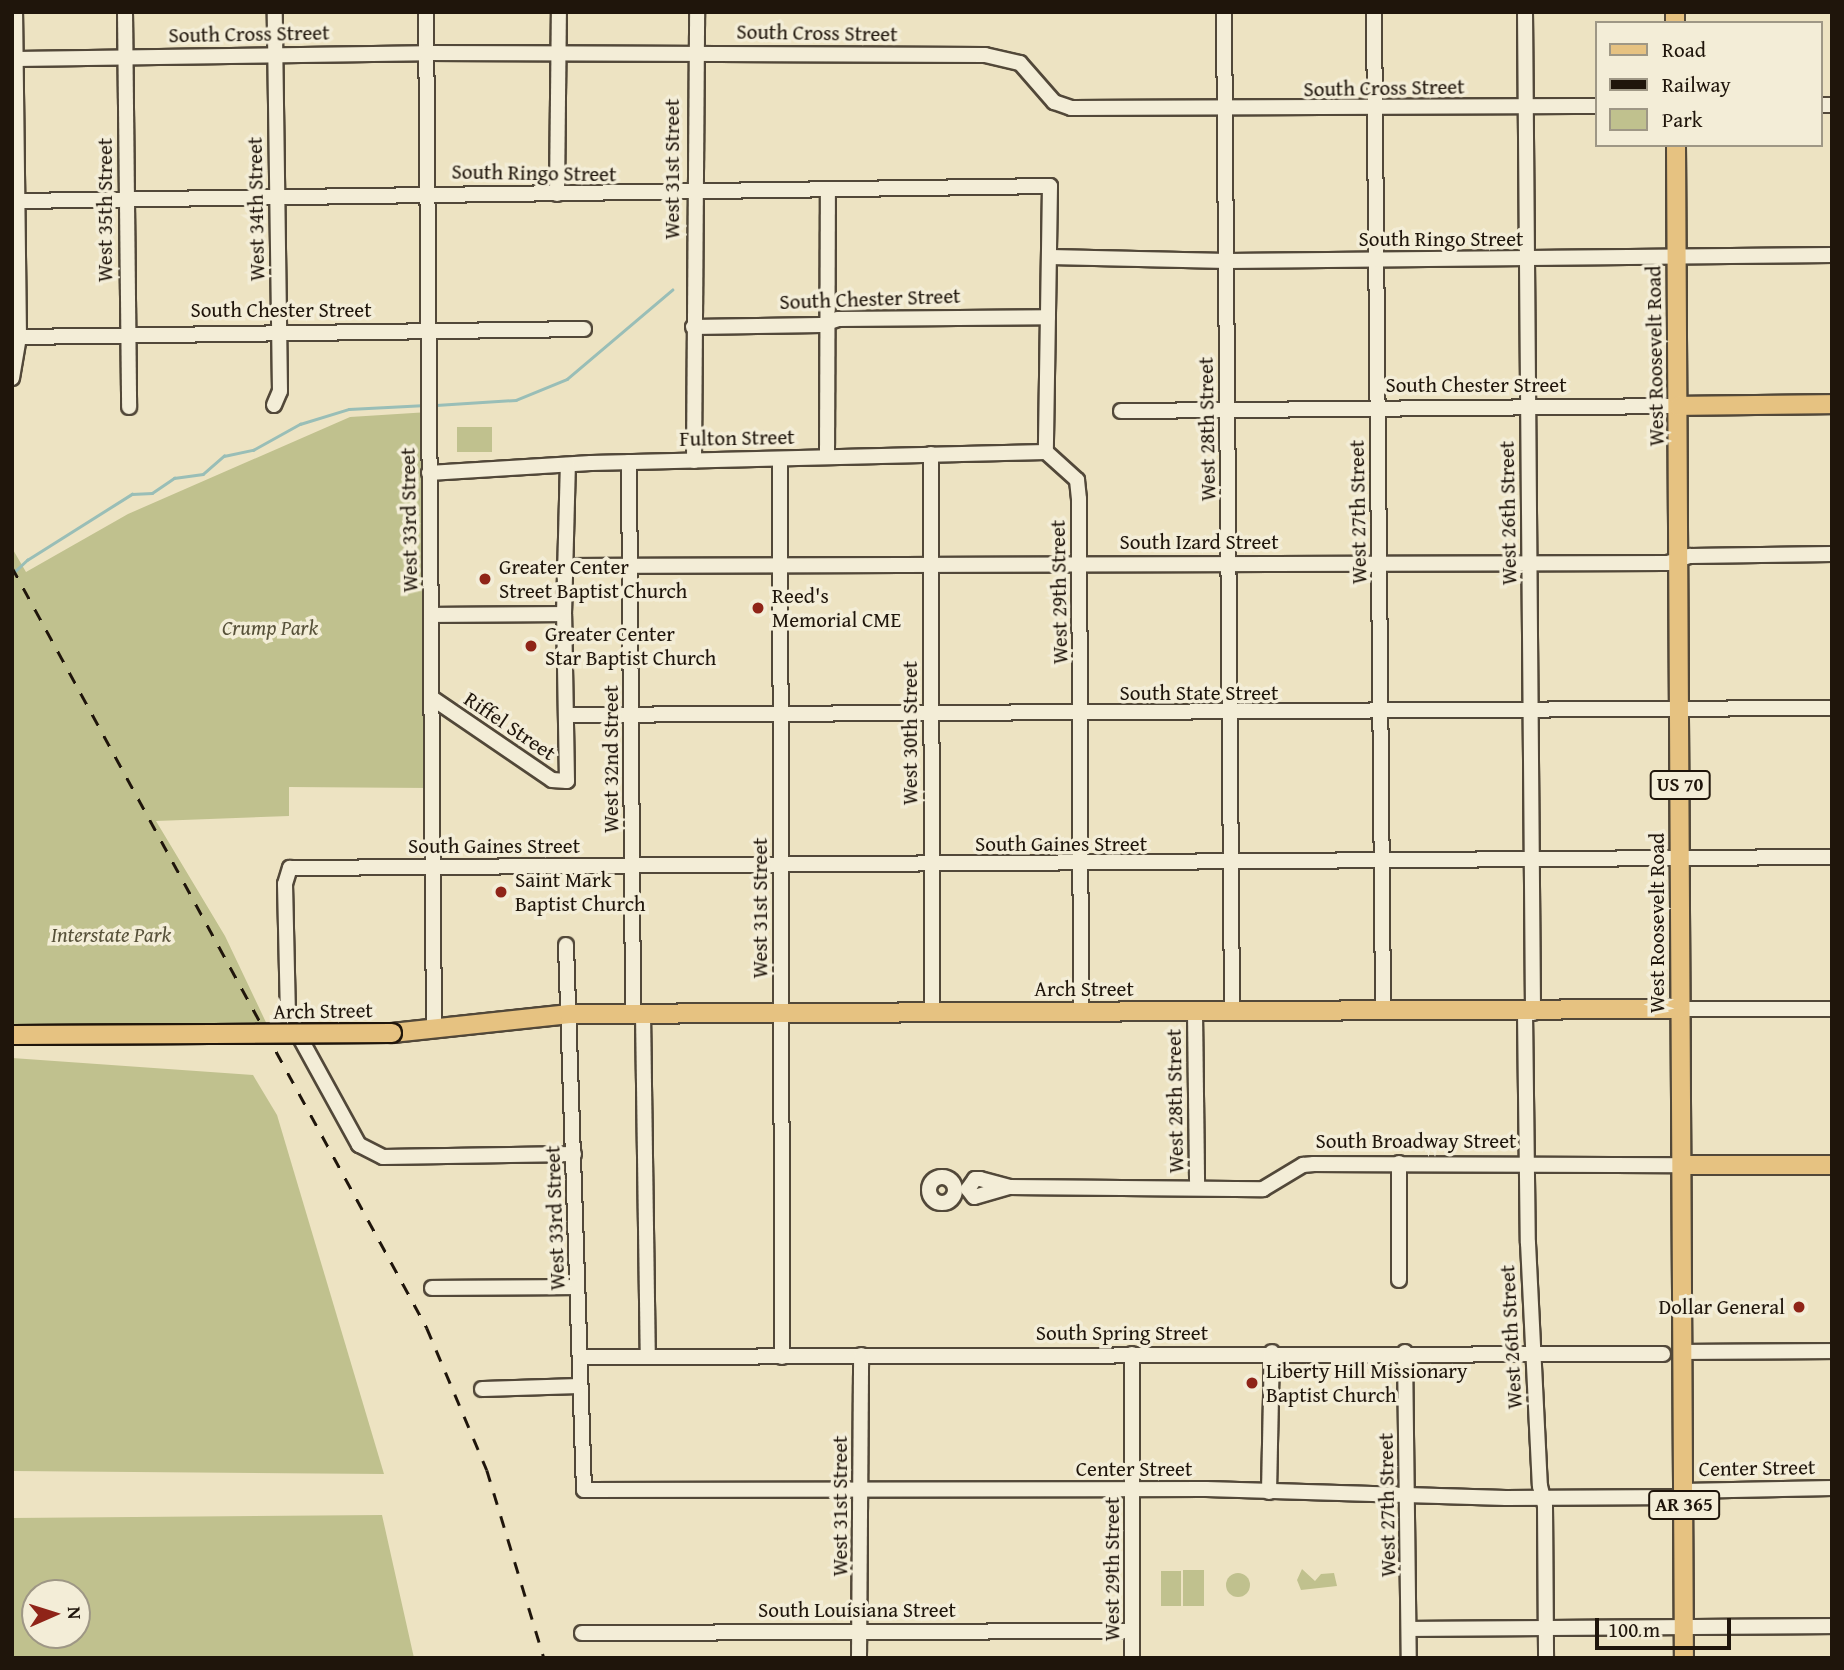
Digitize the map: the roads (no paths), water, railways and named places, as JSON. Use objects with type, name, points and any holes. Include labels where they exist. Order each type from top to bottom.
[{"type":"main road","name":"West Roosevelt Road","points":[[1676,147],[1684,1658]]},
{"type":"main road","name":"South Chester Street","points":[[1679,406],[1832,404]]},
{"type":"main road","name":"Arch Street","points":[[12,1035],[393,1033],[570,1014],[1081,1011],[1529,1013],[1680,1009]]},
{"type":"main road","name":"South Broadway Street","points":[[1682,1165],[1832,1165]]},
{"type":"street","points":[[12,378],[19,337],[15,12]]},
{"type":"street","name":"West 35th Street","points":[[125,12],[129,407]]},
{"type":"street","name":"West 34th Street","points":[[274,405],[279,391],[275,12]]},
{"type":"street","name":"West 33rd Street","points":[[426,12],[433,1028]]},
{"type":"street","points":[[557,194],[559,12]]},
{"type":"street","name":"West 31st Street","points":[[694,461],[692,192],[697,12]]},
{"type":"street","name":"West 28th Street","points":[[1224,12],[1232,1013]]},
{"type":"street","name":"West 27th Street","points":[[1374,12],[1383,1012]]},
{"type":"street","name":"West 26th Street","points":[[1525,12],[1532,863],[1527,1163],[1540,1486],[1545,1498],[1546,1658]]},
{"type":"street","name":"South Cross Street","points":[[16,58],[426,53],[1000,56],[1020,63],[1054,102],[1071,108],[1376,109],[1596,106]]},
{"type":"street","name":"South Ringo Street","points":[[17,201],[427,192],[557,194],[1050,186],[1050,257],[1227,261],[1832,255]]},
{"type":"street","points":[[827,457],[828,191]]},
{"type":"street","points":[[1046,452],[1050,257]]},
{"type":"street","name":"South Chester Street","points":[[693,327],[828,324],[838,319],[1048,317]]},
{"type":"street","name":"South Chester Street","points":[[19,337],[584,329]]},
{"type":"street","name":"South Chester Street","points":[[1121,411],[1679,406]]},
{"type":"street","name":"Fulton Street","points":[[429,473],[568,465],[1046,452]]},
{"type":"street","name":"West 29th Street","points":[[1046,452],[1077,480],[1082,714],[1081,1011]]},
{"type":"street","name":"West 30th Street","points":[[931,454],[932,1013]]},
{"type":"street","name":"West 31st Street","points":[[780,459],[782,1357]]},
{"type":"street","name":"West 32nd Street","points":[[629,463],[633,715],[632,867],[648,1357]]},
{"type":"street","points":[[566,715],[564,614],[568,465]]},
{"type":"street","name":"South Izard Street","points":[[566,566],[1380,564],[1679,560],[1832,554]]},
{"type":"street","points":[[430,614],[564,614]]},
{"type":"street","name":"Riffel Street","points":[[432,698],[552,780],[567,781],[566,715]]},
{"type":"street","name":"South State Street","points":[[566,715],[1231,714],[1832,708]]},
{"type":"street","name":"South Gaines Street","points":[[575,1154],[371,1155],[354,1138],[288,1016],[285,884],[290,869],[1532,863],[1832,857]]},
{"type":"street","name":"West 33rd Street","points":[[566,945],[575,1154],[576,1287],[582,1357],[580,1386],[584,1490]]},
{"type":"street","points":[[1680,1009],[1832,1009]]},
{"type":"street","name":"West 28th Street","points":[[1195,1013],[1197,1188]]},
{"type":"street","points":[[1399,1163],[1399,1280]]},
{"type":"street","name":"South Broadway Street","points":[[962,1189],[971,1196],[979,1197],[1009,1187],[1269,1189],[1303,1165],[1682,1165]]},
{"type":"street","points":[[432,1289],[576,1287]]},
{"type":"street","points":[[1683,1352],[1832,1351]]},
{"type":"street","points":[[1269,1492],[1272,1352]]},
{"type":"street","name":"South Spring Street","points":[[582,1357],[1272,1352],[1663,1354]]},
{"type":"street","name":"West 27th Street","points":[[1405,1352],[1409,1658]]},
{"type":"street","name":"West 29th Street","points":[[1132,1354],[1132,1658]]},
{"type":"street","name":"West 31st Street","points":[[859,1658],[861,1355]]},
{"type":"street","points":[[482,1389],[580,1386]]},
{"type":"street","name":"Center Street","points":[[584,1490],[1133,1490],[1545,1498],[1832,1488]]},
{"type":"street","points":[[1409,1629],[1832,1626]]},
{"type":"street","name":"South Louisiana Street","points":[[582,1633],[1132,1631]]},
{"type":"waterway","points":[[436,405],[516,400],[567,379],[672,290]]},
{"type":"waterway","points":[[12,574],[27,560],[132,494],[152,493],[174,478],[203,474],[224,456],[253,450],[300,424],[349,409],[426,405]]},
{"type":"railway","points":[[12,567],[427,1328],[487,1470],[544,1658]]},
{"type":"place","name":"Greater Center Street Baptist Church","points":[[485,579]]},
{"type":"place","name":"Reed's Memorial CME","points":[[758,608]]},
{"type":"place","name":"Greater Center Star Baptist Church","points":[[531,646]]},
{"type":"place","name":"Saint Mark Baptist Church","points":[[501,892]]},
{"type":"place","name":"Dollar General","points":[[1799,1307]]},
{"type":"place","name":"Liberty Hill Missionary Baptist Church","points":[[1252,1383]]},
{"type":"park label","name":"Crump Park","points":[[270,628]]},
{"type":"park label","name":"Interstate Park","points":[[111,935]]}]
